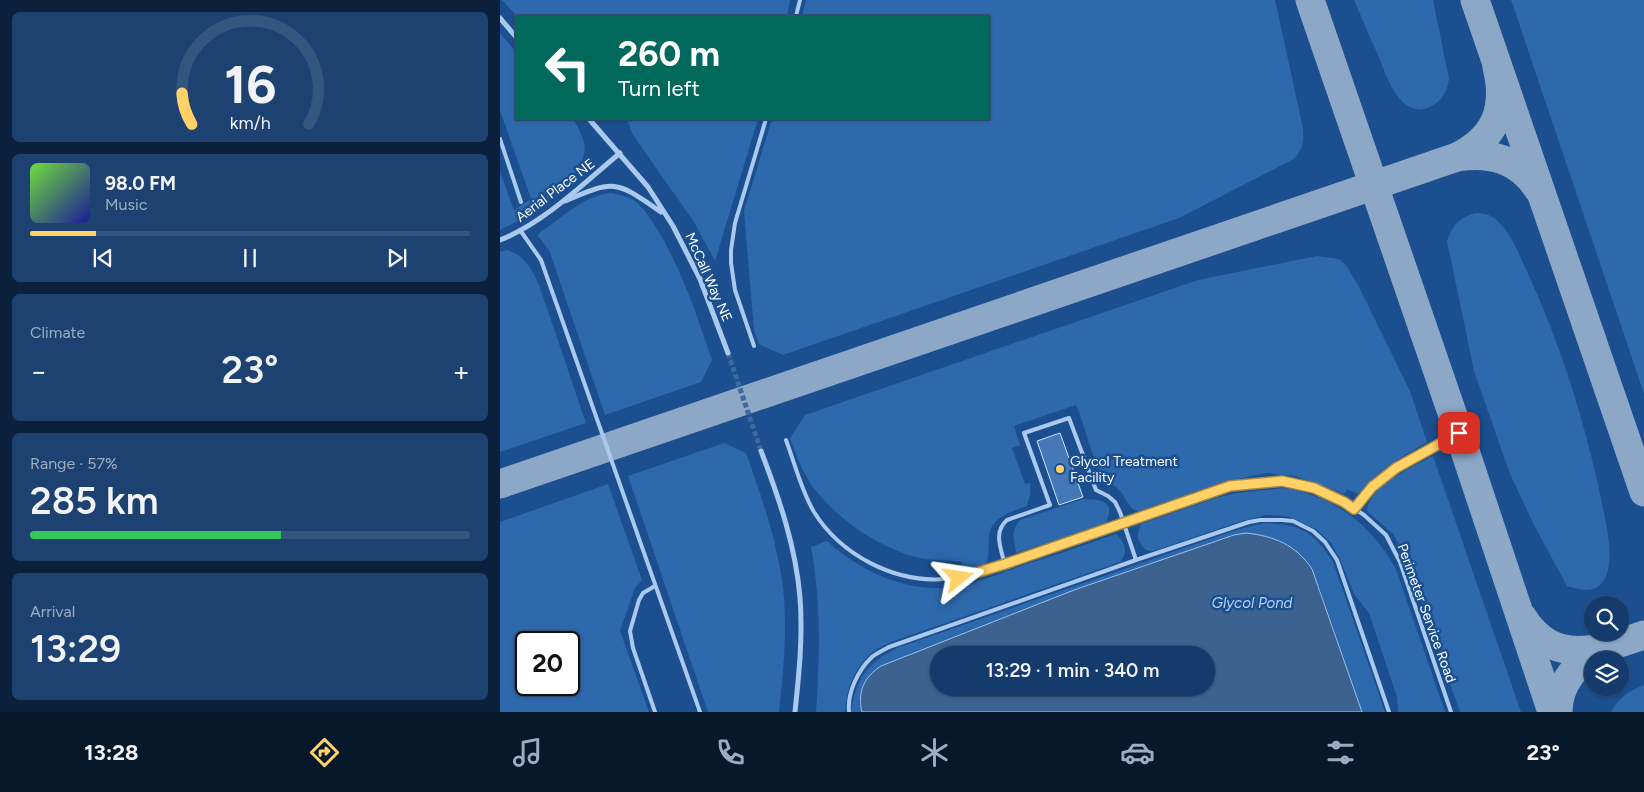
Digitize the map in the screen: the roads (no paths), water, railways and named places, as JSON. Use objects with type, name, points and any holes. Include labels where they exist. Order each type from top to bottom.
[{"type":"street","points":[[500,18],[515,36]]},
{"type":"street","name":"McCall Way NE","points":[[590,120],[648,187],[686,248],[728,353]]},
{"type":"street","name":"Aerial Place NE","points":[[500,240],[520,230],[560,203],[620,153]]},
{"type":"street","points":[[560,203],[592,189],[607,185],[628,190],[664,214]]},
{"type":"street","points":[[761,451],[775,488],[787,529],[799,590],[801,638],[795,712]]},
{"type":"lane","points":[[796,15],[800,0]]},
{"type":"lane","points":[[754,346],[736,290],[731,263],[731,250],[735,223],[766,120]]},
{"type":"lane","points":[[500,140],[522,202]]},
{"type":"lane","points":[[520,230],[542,260],[700,712]]},
{"type":"lane","points":[[1005,564],[999,536],[1002,524],[1007,520],[1050,505],[1024,433],[1069,418],[1096,490],[1115,502],[1136,560]]},
{"type":"lane","points":[[1354,509],[1372,487],[1396,468],[1459,433]]},
{"type":"lane","name":"Perimeter Service Road","points":[[786,440],[804,490],[815,512],[837,539],[862,559],[893,573],[927,579],[959,578],[1005,564],[1230,486],[1282,481],[1314,488],[1344,502],[1364,515],[1386,535],[1400,562],[1451,712]]},
{"type":"lane","points":[[849,712],[852,690],[861,671],[872,657],[889,647],[1136,560],[1260,520],[1271,519],[1293,521],[1313,531],[1325,542],[1337,560],[1389,712]]},
{"type":"lane","points":[[655,586],[644,593],[639,600],[630,631],[632,648],[655,712]]},
{"type":"water","name":"Glycol Pond","points":[[1246,533],[1275,539],[1299,554],[1312,569],[1362,712],[862,712],[861,692],[866,680],[875,670],[930,647],[930,696],[1215,696],[1215,646],[932,646],[1074,590],[1234,535]]},
{"type":"tunnel","points":[[728,353],[761,451]]},
{"type":"place","name":"Glycol Treatment Facility","points":[[1060,469]]}]
